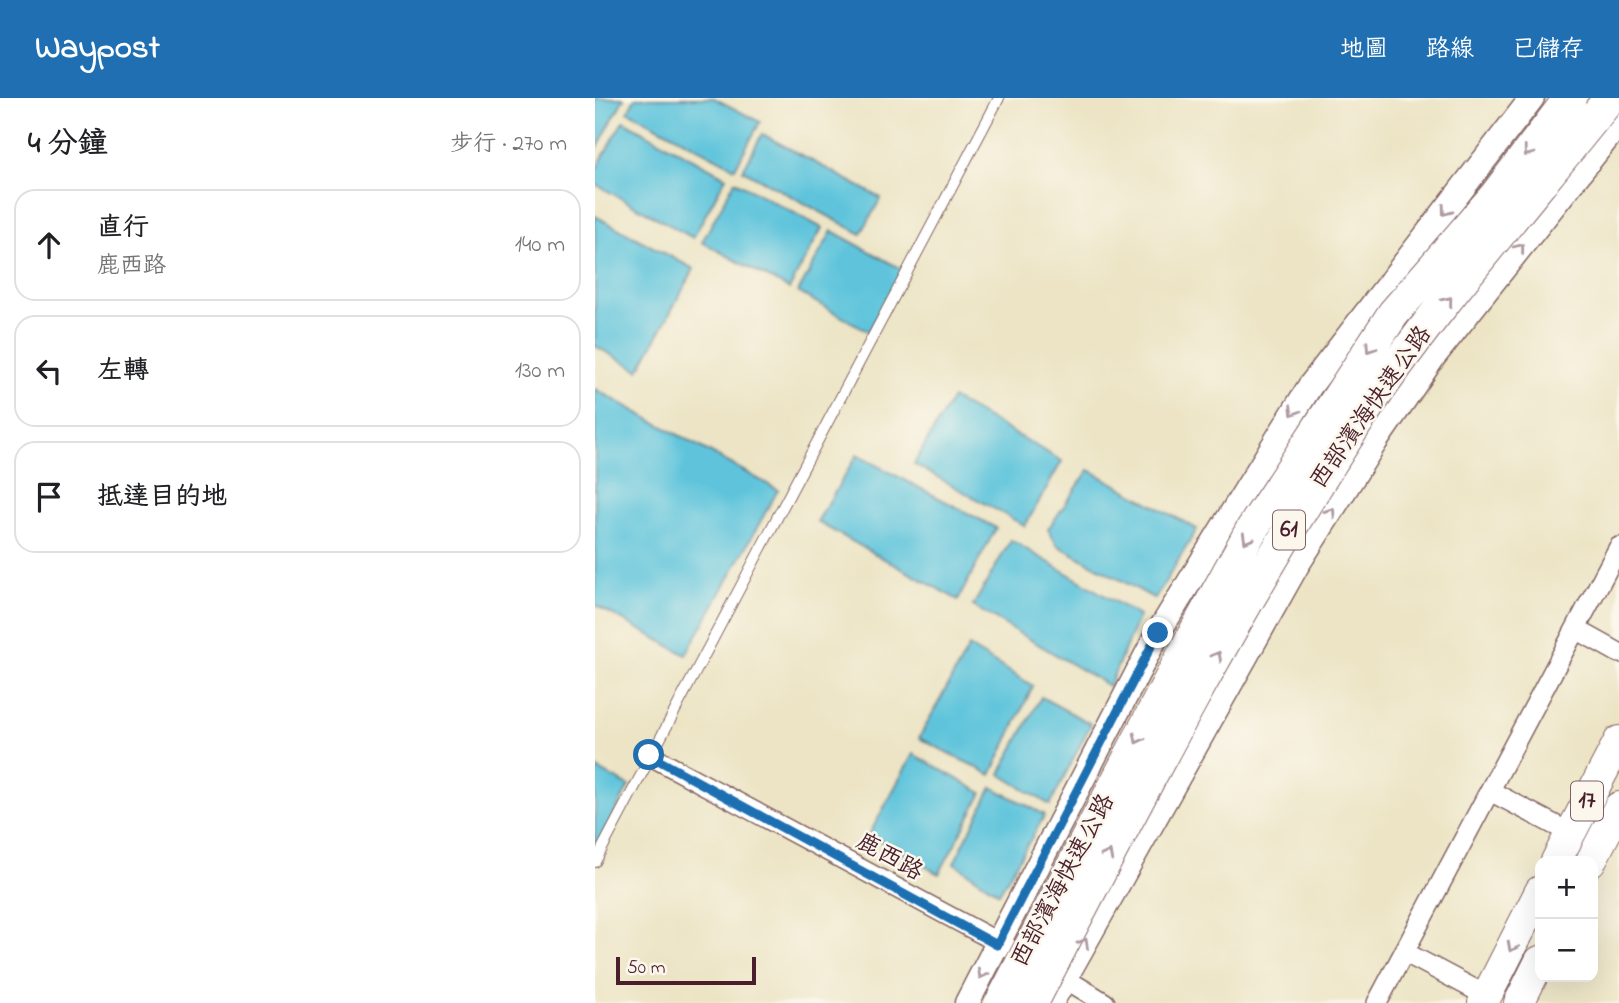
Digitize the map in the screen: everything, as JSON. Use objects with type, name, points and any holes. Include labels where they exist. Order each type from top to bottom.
[{"type":"highway","name":"西部濱海快速公路","points":[[1001,1003],[1187,647],[1252,529],[1393,314],[1496,195],[1570,98]]},
{"type":"highway","name":"西部濱海快速公路","points":[[1032,1003],[1146,783],[1285,536],[1356,425],[1417,340],[1610,98]]},
{"type":"main road","name":"17","points":[[1558,856],[1619,741]]},
{"type":"main road","name":"17","points":[[1594,856],[1619,807]]},
{"type":"main road","points":[[1485,1000],[1535,901]]},
{"type":"main road","points":[[1519,1003],[1535,971]]},
{"type":"street","points":[[967,1003],[1158,633],[1310,386],[1532,98]]},
{"type":"street","points":[[1051,1003],[1297,565],[1375,442],[1434,356],[1619,123]]},
{"type":"street","points":[[1377,1003],[1619,547]]},
{"type":"street","points":[[1576,629],[1619,653]]},
{"type":"street","name":"鹿西路","points":[[649,755],[997,945],[1064,978],[1105,1003]]},
{"type":"street","points":[[1490,791],[1570,833]]},
{"type":"street","points":[[1404,952],[1485,1000]]},
{"type":"lane","points":[[595,862],[649,755],[999,98]]},
{"type":"water","points":[[595,98],[624,98],[595,152]]},
{"type":"water","points":[[635,98],[714,98],[760,122],[735,168],[628,111]]},
{"type":"water","points":[[623,121],[726,177],[693,238],[595,184],[595,171]]},
{"type":"water","points":[[762,134],[881,198],[861,234],[743,170]]},
{"type":"water","points":[[735,181],[822,228],[789,289],[702,242]]},
{"type":"water","points":[[595,216],[694,269],[639,370],[595,346]]},
{"type":"water","points":[[832,231],[903,270],[869,332],[798,292]]},
{"type":"water","points":[[595,389],[778,490],[686,655],[595,605]]},
{"type":"water","points":[[952,398],[1062,461],[1025,526],[914,464]]},
{"type":"water","points":[[857,455],[996,528],[958,600],[817,522]]},
{"type":"water","points":[[1089,470],[1197,529],[1155,599],[1057,545],[1048,529]]},
{"type":"water","points":[[1011,540],[1139,616],[1109,686],[973,606]]},
{"type":"water","points":[[969,647],[1033,686],[991,775],[919,738]]},
{"type":"water","points":[[1041,697],[1091,724],[1050,805],[1000,774]]},
{"type":"water","points":[[913,754],[982,793],[939,874],[869,835]]},
{"type":"water","points":[[595,768],[629,786],[595,851]]},
{"type":"water","points":[[992,787],[1045,815],[999,893],[954,863]]},
{"type":"route","points":[[649,755],[997,945],[1158,633]]}]
